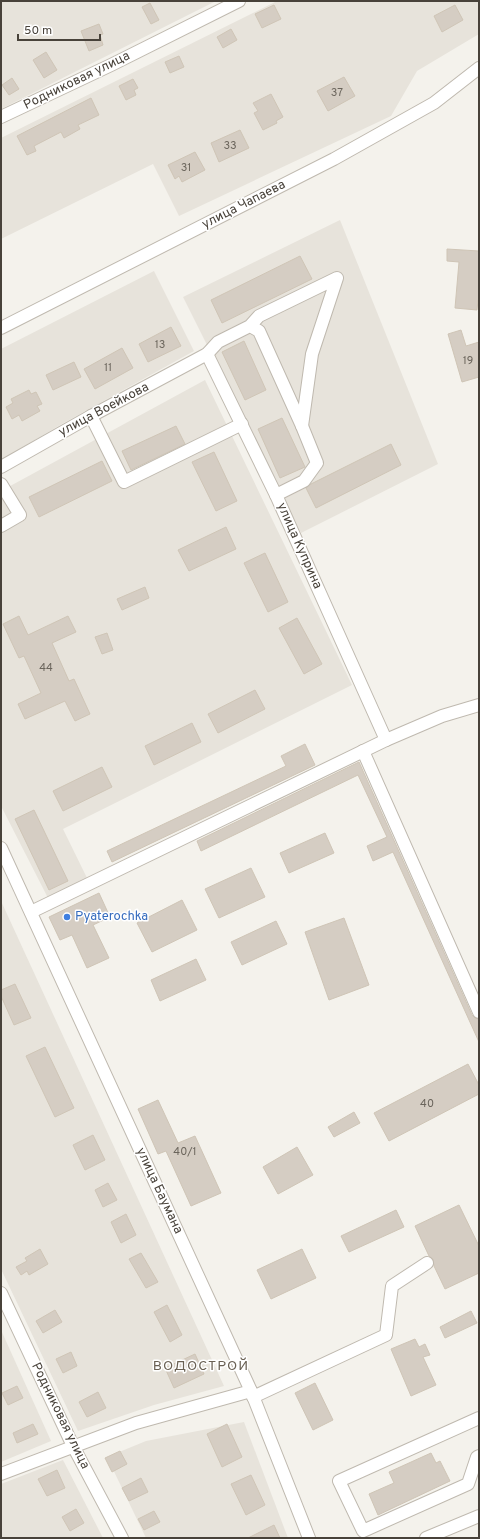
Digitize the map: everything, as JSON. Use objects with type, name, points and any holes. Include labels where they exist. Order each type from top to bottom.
[{"type":"street","name":"Родниковая улица","points":[[1,117],[111,65],[239,1]]},
{"type":"street","name":"улица Чапаева","points":[[1,328],[334,159],[434,103],[479,68]]},
{"type":"street","name":"улица Воейкова","points":[[1,467],[91,416],[207,354],[218,342],[250,326],[259,316],[338,278],[312,354],[302,426]]},
{"type":"street","points":[[250,326],[259,332],[302,426],[317,463],[304,480],[276,495]]},
{"type":"street","name":"улица Куприна","points":[[207,354],[276,495],[386,740]]},
{"type":"street","points":[[91,416],[124,482],[242,424]]},
{"type":"street","points":[[1,484],[20,515],[1,526]]},
{"type":"street","points":[[32,912],[386,740],[442,716],[479,705]]},
{"type":"street","points":[[363,751],[479,1012]]},
{"type":"street","name":"улица Баумана","points":[[1,848],[32,912],[252,1394],[309,1538]]},
{"type":"street","points":[[1,1474],[136,1423],[252,1394],[386,1335],[392,1286],[426,1263]]},
{"type":"street","name":"Родниковая улица","points":[[1,1292],[73,1446],[122,1538]]},
{"type":"street","points":[[479,1418],[339,1481],[363,1531],[468,1484],[477,1457],[479,1456]]},
{"type":"street","points":[[426,1538],[479,1516]]},
{"type":"shaded area","points":[[1,1],[216,1],[1,109]]},
{"type":"shaded area","points":[[277,1],[479,1],[479,34],[417,71],[391,116],[179,216],[153,164],[1,239],[1,138]]},
{"type":"shaded area","points":[[340,220],[438,464],[301,533],[183,297]]},
{"type":"shaded area","points":[[154,271],[194,351],[60,425],[1,460],[1,349]]},
{"type":"shaded area","points":[[205,380],[352,685],[63,829],[87,878],[48,898],[1,806],[1,491]]},
{"type":"shaded area","points":[[1,901],[224,1386],[154,1405],[78,1431],[1,1269]]},
{"type":"shaded area","points":[[1,1330],[51,1441],[1,1462]]},
{"type":"shaded area","points":[[244,1422],[288,1538],[146,1538],[107,1457],[146,1441]]},
{"type":"shaded area","points":[[63,1460],[103,1538],[1,1538],[1,1484]]},
{"type":"building","points":[[150,3],[159,20],[151,24],[142,7]]},
{"type":"building","points":[[274,5],[281,19],[262,28],[255,14]]},
{"type":"building","points":[[455,5],[463,20],[442,32],[434,16]]},
{"type":"building","points":[[99,24],[103,34],[100,35],[103,45],[89,51],[81,31]]},
{"type":"building","points":[[231,29],[237,40],[223,48],[217,37]]},
{"type":"building","points":[[46,52],[57,70],[44,78],[33,60]]},
{"type":"building","points":[[179,56],[184,67],[170,73],[165,62]]},
{"type":"building","points":[[344,77],[355,96],[328,111],[317,91]]},
{"type":"building","points":[[12,78],[19,89],[9,95],[2,85]]},
{"type":"building","points":[[133,79],[138,88],[134,90],[136,95],[126,100],[119,86]]},
{"type":"building","points":[[271,94],[283,117],[276,121],[277,123],[263,130],[254,113],[258,111],[253,103]]},
{"type":"building","points":[[91,98],[99,115],[78,125],[80,129],[64,138],[61,132],[34,146],[36,151],[27,155],[17,136]]},
{"type":"building","points":[[240,130],[249,148],[219,162],[211,143]]},
{"type":"building","points":[[195,152],[205,170],[182,182],[179,176],[175,179],[168,165]]},
{"type":"building","points":[[447,249],[479,251],[479,301],[478,300],[477,310],[455,308],[459,262],[447,261]]},
{"type":"building","points":[[300,256],[312,279],[222,323],[211,300]]},
{"type":"building","points":[[171,327],[181,346],[148,362],[139,344]]},
{"type":"building","points":[[461,330],[466,346],[479,342],[479,377],[462,382],[448,334]]},
{"type":"building","points":[[244,341],[266,390],[245,400],[222,352]]},
{"type":"building","points":[[122,348],[133,368],[95,389],[84,369]]},
{"type":"building","points":[[74,362],[81,377],[53,390],[46,375]]},
{"type":"building","points":[[29,390],[31,394],[36,392],[42,404],[37,406],[40,411],[22,421],[19,415],[12,419],[6,407],[13,403],[11,399]]},
{"type":"building","points":[[282,418],[305,467],[280,478],[258,429]]},
{"type":"building","points":[[176,426],[185,444],[131,470],[122,451]]},
{"type":"building","points":[[391,444],[401,465],[316,508],[306,488],[311,484]]},
{"type":"building","points":[[214,452],[237,501],[216,511],[192,462]]},
{"type":"building","points":[[102,461],[112,481],[39,517],[29,497]]},
{"type":"building","points":[[226,527],[236,549],[189,571],[178,550]]},
{"type":"building","points":[[265,553],[288,602],[268,612],[244,563]]},
{"type":"building","points":[[145,587],[149,598],[122,610],[117,599]]},
{"type":"building","points":[[19,616],[28,635],[68,616],[76,632],[52,643],[69,681],[74,679],[90,714],[75,721],[65,701],[25,719],[18,704],[41,693],[24,656],[19,658],[3,624]]},
{"type":"building","points":[[297,618],[322,664],[304,674],[279,628]]},
{"type":"building","points":[[107,633],[113,650],[102,654],[95,637]]},
{"type":"building","points":[[255,690],[265,709],[218,733],[208,714]]},
{"type":"building","points":[[192,723],[201,742],[154,765],[145,746]]},
{"type":"building","points":[[305,744],[315,765],[112,862],[107,851],[286,766],[281,756]]},
{"type":"building","points":[[359,762],[472,1015],[479,1019],[479,1042],[393,852],[373,861],[367,846],[387,837],[358,775],[201,851],[197,841]]},
{"type":"building","points":[[102,767],[112,787],[63,811],[53,791]]},
{"type":"building","points":[[34,810],[68,881],[49,890],[15,819]]},
{"type":"building","points":[[325,833],[334,853],[289,873],[280,853]]},
{"type":"building","points":[[251,868],[265,897],[219,918],[205,889]]},
{"type":"building","points":[[99,893],[110,917],[93,925],[109,958],[87,968],[72,935],[60,940],[49,917]]},
{"type":"building","points":[[182,900],[197,930],[152,952],[137,923]]},
{"type":"building","points":[[344,918],[369,985],[329,1000],[305,932]]},
{"type":"building","points":[[276,921],[287,944],[242,965],[231,942]]},
{"type":"building","points":[[196,959],[206,980],[160,1001],[151,980]]},
{"type":"building","points":[[15,984],[31,1018],[14,1025],[1,996],[1,990]]},
{"type":"building","points":[[45,1047],[74,1108],[55,1117],[26,1056]]},
{"type":"building","points":[[468,1064],[479,1085],[479,1094],[389,1141],[374,1113]]},
{"type":"building","points":[[158,1100],[178,1143],[195,1136],[221,1193],[191,1206],[166,1151],[158,1154],[138,1109]]},
{"type":"building","points":[[354,1112],[360,1123],[334,1137],[328,1127]]},
{"type":"building","points":[[93,1135],[105,1160],[85,1170],[73,1145]]},
{"type":"building","points":[[297,1147],[313,1175],[278,1194],[263,1167]]},
{"type":"building","points":[[108,1183],[117,1200],[103,1207],[95,1190]]},
{"type":"building","points":[[459,1205],[479,1246],[479,1273],[445,1289],[434,1266],[433,1259],[429,1256],[415,1226]]},
{"type":"building","points":[[396,1210],[404,1227],[349,1252],[341,1236]]},
{"type":"building","points":[[126,1214],[136,1235],[121,1243],[111,1222]]},
{"type":"building","points":[[40,1249],[48,1264],[29,1275],[27,1271],[21,1275],[16,1267],[27,1261],[25,1258]]},
{"type":"building","points":[[302,1249],[316,1278],[271,1299],[257,1270]]},
{"type":"building","points":[[141,1253],[158,1282],[146,1288],[129,1259]]},
{"type":"building","points":[[167,1305],[182,1335],[170,1342],[154,1312]]},
{"type":"building","points":[[55,1310],[62,1322],[43,1333],[36,1321]]},
{"type":"building","points":[[471,1311],[477,1323],[445,1338],[440,1327]]},
{"type":"building","points":[[415,1339],[419,1347],[425,1344],[430,1355],[423,1357],[436,1385],[411,1396],[391,1349]]},
{"type":"building","points":[[71,1352],[77,1366],[63,1373],[56,1359]]},
{"type":"building","points":[[195,1354],[204,1374],[174,1388],[165,1368]]},
{"type":"building","points":[[315,1383],[333,1420],[313,1430],[295,1393]]},
{"type":"building","points":[[17,1386],[23,1398],[8,1405],[2,1393]]},
{"type":"building","points":[[98,1392],[106,1408],[87,1417],[79,1402]]},
{"type":"building","points":[[33,1424],[38,1434],[17,1443],[13,1433]]},
{"type":"building","points":[[227,1424],[242,1457],[222,1467],[207,1434]]},
{"type":"building","points":[[120,1451],[127,1464],[112,1472],[105,1458]]},
{"type":"building","points":[[431,1453],[436,1463],[440,1461],[450,1481],[378,1515],[369,1494],[394,1483],[389,1472]]},
{"type":"building","points":[[57,1470],[65,1488],[47,1496],[38,1479]]},
{"type":"building","points":[[251,1475],[265,1505],[246,1515],[231,1484]]},
{"type":"building","points":[[141,1478],[148,1492],[129,1501],[122,1488]]},
{"type":"building","points":[[76,1509],[84,1523],[70,1531],[62,1517]]},
{"type":"building","points":[[154,1511],[160,1522],[144,1530],[138,1519]]},
{"type":"building","points":[[274,1525],[280,1538],[248,1538]]},
{"type":"place","name":"Pyaterochka","points":[[67,917]]},
{"type":"district","name":"ВОДОСТРОЙ","points":[[201,1366]]}]
